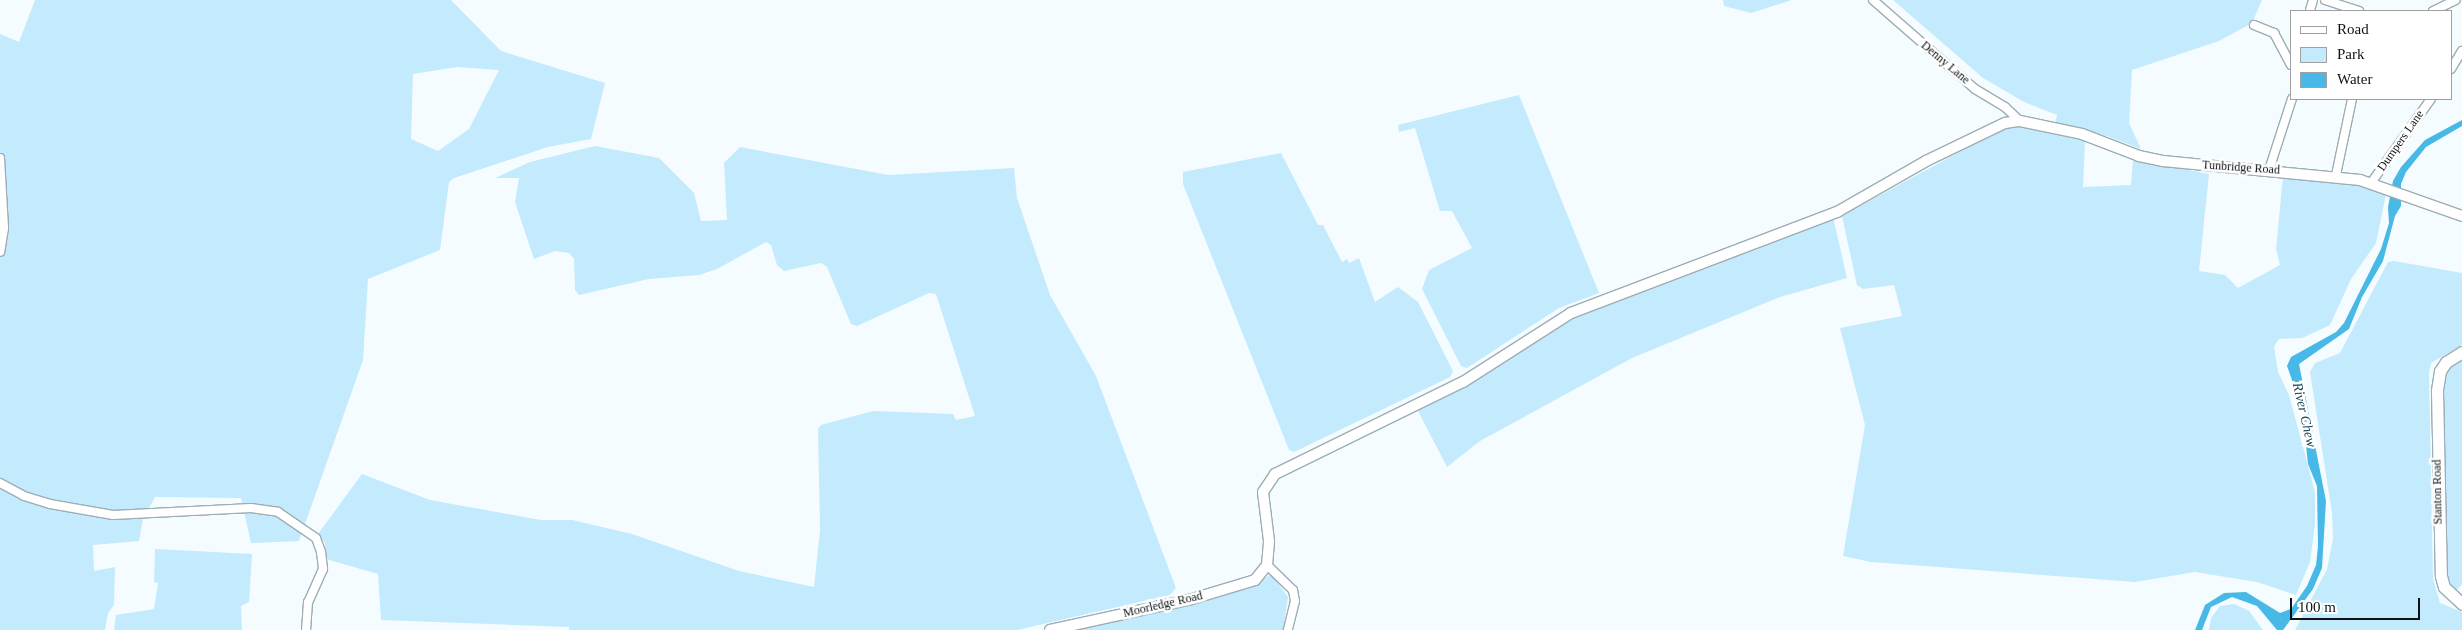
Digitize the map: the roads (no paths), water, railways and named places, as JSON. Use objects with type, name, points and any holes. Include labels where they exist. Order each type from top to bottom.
[{"type":"main road","name":"Stanton Road","points":[[2462,352],[2440,371],[2437,391],[2437,502],[2441,576],[2444,588],[2462,604]]},
{"type":"street","name":"Denny Lane","points":[[1873,0],[1975,89],[2005,107],[2020,120]]},
{"type":"street","points":[[2310,10],[2313,0]]},
{"type":"street","points":[[2325,0],[2356,10]]},
{"type":"street","points":[[2435,10],[2456,0]]},
{"type":"street","points":[[2254,25],[2274,33],[2290,64]]},
{"type":"street","points":[[2452,67],[2462,51]]},
{"type":"street","points":[[2269,170],[2292,100]]},
{"type":"street","points":[[2336,175],[2352,100]]},
{"type":"street","name":"Dumpers Lane","points":[[2372,183],[2430,100]]},
{"type":"street","name":"Tunbridge Road","points":[[2020,120],[2082,134],[2139,156],[2163,161],[2336,175],[2372,183],[2462,216]]},
{"type":"street","points":[[1288,630],[1295,601],[1293,590],[1268,565],[1269,541],[1263,492],[1275,474],[1463,382],[1571,313],[1836,212],[1993,128],[2020,120]]},
{"type":"street","points":[[0,158],[4,228],[0,252]]},
{"type":"street","points":[[0,483],[24,496],[50,504],[113,515],[244,508],[278,512],[316,538],[321,552],[323,569],[308,602],[306,630]]},
{"type":"street","name":"Moorledge Road","points":[[1050,630],[1240,587],[1259,577],[1268,565]]},
{"type":"water","name":"River Chew","points":[[2462,120],[2462,126],[2426,147],[2406,172],[2401,184],[2401,206],[2395,216],[2383,261],[2362,297],[2349,329],[2299,364],[2326,501],[2322,568],[2313,589],[2283,630],[2277,630],[2257,606],[2232,597],[2211,607],[2202,630],[2195,630],[2205,605],[2224,593],[2246,592],[2280,613],[2291,609],[2307,586],[2316,565],[2318,546],[2317,486],[2308,464],[2302,408],[2287,366],[2291,357],[2336,332],[2344,323],[2381,249],[2389,223],[2388,207],[2393,181],[2401,167],[2425,140]]}]
